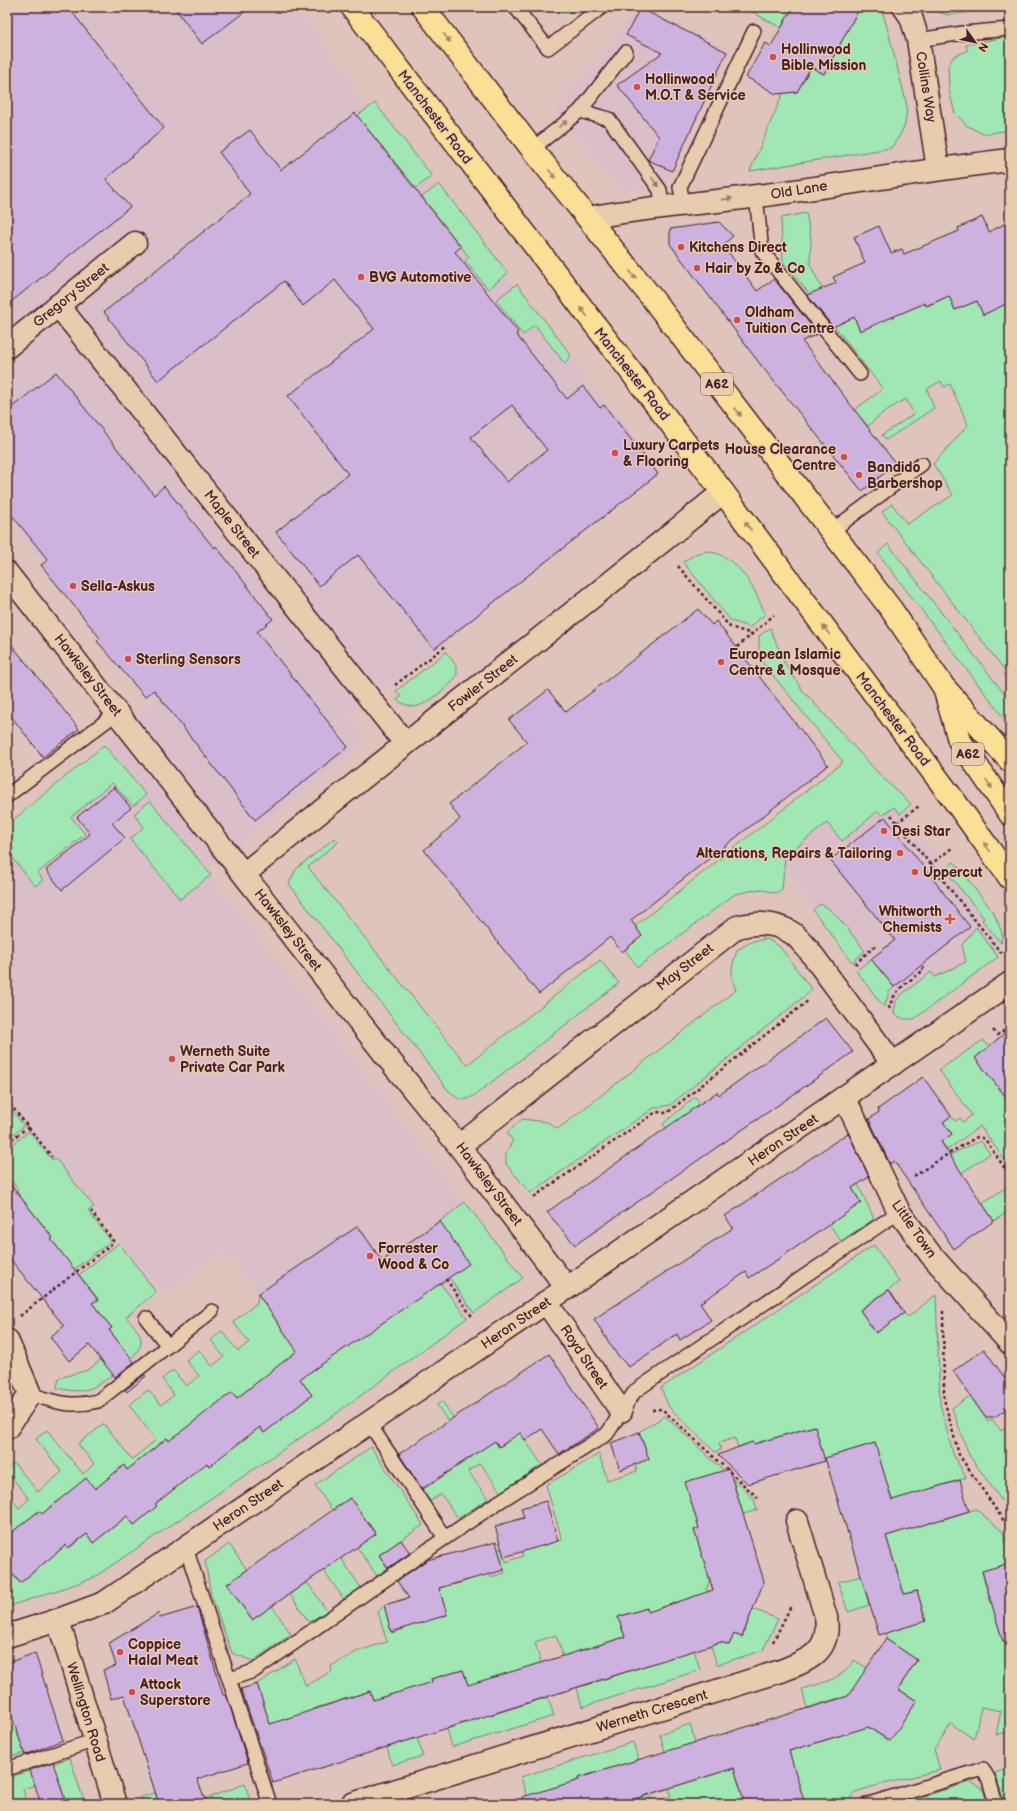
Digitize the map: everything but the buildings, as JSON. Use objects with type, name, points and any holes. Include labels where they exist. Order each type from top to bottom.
[{"type":"highway","name":"Manchester Road","points":[[352,7],[723,492],[959,807],[1010,878]]},
{"type":"highway","name":"A62","points":[[423,7],[891,609],[943,686],[1010,761]]},
{"type":"highway","name":"A62","points":[[943,686],[959,740],[1010,814]]},
{"type":"street","name":"Collins Way","points":[[904,7],[911,17],[918,40],[938,169]]},
{"type":"street","name":"Old Lane","points":[[588,218],[662,206],[756,196],[1010,160]]},
{"type":"street","name":"Gregory Street","points":[[7,347],[135,243]]},
{"type":"street","name":"Maple Street","points":[[58,305],[405,743]]},
{"type":"street","name":"Fowler Street","points":[[244,874],[405,743],[671,536],[723,492]]},
{"type":"street","name":"Hawksley Street","points":[[7,573],[459,1146],[567,1288]]},
{"type":"street","name":"May Street","points":[[459,1146],[737,927],[754,922],[770,924],[793,933],[808,949],[893,1064]]},
{"type":"street","name":"Heron Street","points":[[7,1636],[58,1620],[104,1603],[843,1099],[1010,982]]},
{"type":"street","name":"Little Town","points":[[843,1099],[853,1115],[899,1212],[931,1256],[1010,1343]]},
{"type":"street","name":"Royd Street","points":[[546,1302],[621,1412]]},
{"type":"street","points":[[7,1340],[30,1394],[7,1428]]},
{"type":"street","name":"Werneth Crescent","points":[[352,1804],[781,1671],[810,1659],[820,1649],[826,1635],[827,1627],[826,1617],[797,1521]]},
{"type":"street","name":"Wellington Road","points":[[58,1620],[96,1740],[114,1804]]},
{"type":"lane","points":[[515,7],[548,48],[602,7]]},
{"type":"lane","points":[[918,40],[963,33],[1010,29]]},
{"type":"lane","points":[[684,203],[680,187],[754,31]]},
{"type":"lane","points":[[532,149],[580,111],[626,52]]},
{"type":"lane","points":[[580,111],[608,119],[660,190],[662,206]]},
{"type":"lane","points":[[756,196],[762,250],[860,374]]},
{"type":"lane","points":[[830,532],[922,464]]},
{"type":"lane","points":[[7,796],[118,712]]},
{"type":"lane","points":[[230,1679],[254,1671],[497,1503],[607,1434],[635,1391],[899,1212]]},
{"type":"lane","points":[[30,1394],[66,1405],[88,1404],[98,1401],[212,1311]]},
{"type":"lane","points":[[146,1318],[168,1346]]},
{"type":"lane","points":[[369,1422],[445,1538]]},
{"type":"lane","points":[[186,1548],[270,1804]]},
{"type":"lane","points":[[7,1769],[96,1740]]},
{"type":"lane","points":[[869,1804],[983,1769],[989,1780],[996,1804]]},
{"type":"path","points":[[674,562],[730,626],[752,634]]},
{"type":"path","points":[[737,647],[774,615]]},
{"type":"path","points":[[391,688],[447,645]]},
{"type":"path","points":[[1008,687],[1010,683]]},
{"type":"path","points":[[897,823],[919,806]]},
{"type":"path","points":[[890,815],[1002,954]]},
{"type":"path","points":[[930,865],[952,848]]},
{"type":"path","points":[[849,969],[877,944]]},
{"type":"path","points":[[889,1015],[891,1000],[897,990],[924,970],[921,966]]},
{"type":"path","points":[[528,1202],[656,1112],[667,1113],[814,997],[833,984]]},
{"type":"path","points":[[990,1027],[997,1035],[1010,1027]]},
{"type":"path","points":[[10,1104],[52,1157]]},
{"type":"path","points":[[7,1143],[28,1127]]},
{"type":"path","points":[[912,1178],[948,1154],[978,1137],[987,1142],[1010,1176]]},
{"type":"path","points":[[14,1319],[114,1242],[91,1211]]},
{"type":"path","points":[[446,1279],[477,1323]]},
{"type":"path","points":[[959,1288],[945,1301],[941,1315],[944,1400],[960,1455],[1010,1530]]},
{"type":"path","points":[[621,1412],[662,1409],[760,1500]]},
{"type":"path","points":[[770,1648],[794,1600]]},
{"type":"shaded area","points":[[7,7],[300,7],[361,97],[662,470],[350,717],[367,743],[207,870],[523,1278],[334,1415],[257,1303],[258,1294],[231,1259],[218,1253],[163,1295],[7,1097],[7,825],[104,745],[154,698],[7,518]]},
{"type":"shaded area","points":[[637,7],[643,7],[730,50],[666,184],[621,191],[556,110]]},
{"type":"shaded area","points":[[870,777],[1009,938],[900,1023],[775,857]]},
{"type":"green space","points":[[553,7],[580,7],[573,11],[563,13],[559,12]]},
{"type":"green space","points":[[748,7],[793,7],[781,28],[747,9]]},
{"type":"green space","points":[[860,7],[875,7],[883,14],[907,106],[905,124],[900,135],[891,148],[750,171],[783,93],[797,92],[811,67],[824,74]]},
{"type":"green space","points":[[933,7],[992,7],[995,9],[947,15],[939,12]]},
{"type":"green space","points":[[1010,36],[1010,130],[983,134],[966,125],[955,113],[949,91],[948,66],[954,56],[967,51],[966,45]]},
{"type":"green space","points":[[375,103],[432,176],[416,188],[357,116]]},
{"type":"green space","points":[[439,184],[508,273],[488,289],[465,261],[469,257],[422,197]]},
{"type":"green space","points":[[806,213],[811,239],[810,264],[839,324],[854,317],[860,330],[925,303],[927,306],[949,296],[955,310],[977,301],[983,314],[1002,306],[995,292],[1010,298],[1010,677],[882,512],[892,504],[907,524],[953,495],[933,464],[968,425],[950,384],[944,387],[941,381],[927,389],[934,408],[886,440],[882,435],[914,414],[906,399],[884,412],[868,426],[854,410],[883,389],[783,262],[781,218]]},
{"type":"green space","points":[[517,284],[571,355],[565,364],[535,325],[523,335],[496,300]]},
{"type":"green space","points":[[888,544],[1010,701],[1010,726],[878,553]]},
{"type":"green space","points":[[706,551],[727,558],[736,565],[750,583],[765,614],[750,627],[731,621],[683,562],[695,554]]},
{"type":"green space","points":[[770,628],[784,662],[803,691],[882,777],[911,804],[900,814],[894,807],[882,815],[878,811],[842,841],[827,823],[785,856],[782,890],[775,893],[760,889],[735,894],[638,967],[625,950],[642,936],[635,926],[843,762],[759,658],[759,636]]},
{"type":"green space","points":[[446,652],[452,659],[457,670],[456,677],[447,687],[434,697],[418,706],[410,706],[397,700],[401,697],[396,691]]},
{"type":"green space","points":[[104,745],[146,795],[133,806],[112,783],[71,817],[85,834],[38,873],[43,880],[35,886],[7,851],[7,825]]},
{"type":"green space","points":[[150,801],[211,875],[180,899],[130,839],[144,827],[134,814]]},
{"type":"green space","points":[[335,838],[338,842],[308,867],[467,1065],[600,960],[619,983],[475,1095],[464,1100],[458,1098],[448,1090],[289,884],[296,869]]},
{"type":"green space","points":[[954,862],[994,913],[1002,933],[1001,943],[982,920],[984,918],[945,870]]},
{"type":"green space","points":[[820,904],[832,911],[838,917],[865,951],[852,962],[813,910]]},
{"type":"green space","points":[[976,927],[998,957],[914,1019],[904,1019],[894,1014],[896,1001],[901,995],[931,972],[935,977],[966,962],[962,945]]},
{"type":"green space","points":[[767,939],[780,947],[812,990],[670,1105],[654,1108],[530,1193],[506,1164],[506,1152],[513,1141],[507,1133],[522,1119],[547,1122],[558,1129],[736,990],[732,979],[732,970],[737,950],[753,941]]},
{"type":"green space","points":[[871,959],[894,987],[889,992],[884,1007],[856,971]]},
{"type":"green space","points":[[983,1040],[988,1047],[975,1058],[1010,1102],[1010,1167],[980,1126],[947,1150],[941,1141],[952,1134],[943,1122],[951,1116],[955,1121],[960,1118],[963,1122],[972,1115],[939,1070]]},
{"type":"green space","points":[[695,1097],[707,1112],[672,1136],[663,1124]]},
{"type":"green space","points":[[7,1104],[24,1126],[7,1139]]},
{"type":"green space","points":[[29,1131],[52,1160],[55,1158],[94,1207],[88,1211],[111,1241],[73,1270],[50,1240],[53,1238],[16,1191],[18,1189],[7,1175],[7,1149]]},
{"type":"green space","points":[[981,1141],[990,1154],[961,1173],[949,1155]]},
{"type":"green space","points":[[858,1184],[874,1219],[841,1241],[829,1224],[861,1203],[852,1188]]},
{"type":"green space","points":[[1010,1185],[1010,1210],[994,1221],[982,1203]]},
{"type":"green space","points":[[465,1202],[523,1278],[474,1313],[449,1277],[440,1221]]},
{"type":"green space","points":[[119,1243],[156,1292],[126,1317],[139,1333],[141,1340],[140,1347],[128,1362],[119,1370],[92,1388],[78,1391],[57,1388],[59,1378],[88,1370],[120,1344],[109,1330],[112,1328],[92,1303],[98,1299],[79,1275]]},
{"type":"green space","points":[[874,1245],[899,1282],[860,1310],[876,1333],[904,1313],[908,1317],[936,1295],[940,1404],[953,1454],[966,1478],[932,1488],[941,1520],[976,1509],[1003,1532],[1010,1556],[1010,1563],[982,1572],[991,1602],[1010,1597],[1010,1731],[996,1735],[1001,1711],[981,1707],[974,1739],[951,1724],[934,1749],[940,1770],[855,1792],[850,1800],[839,1804],[805,1804],[799,1785],[745,1804],[618,1804],[649,1795],[652,1802],[671,1796],[669,1788],[849,1733],[839,1698],[807,1708],[802,1689],[825,1682],[838,1676],[850,1666],[854,1660],[867,1668],[857,1720],[889,1741],[917,1701],[898,1689],[917,1660],[887,1640],[885,1633],[926,1620],[917,1591],[904,1594],[886,1536],[899,1532],[875,1443],[811,1463],[814,1426],[754,1444],[752,1442],[738,1447],[735,1438],[719,1443],[721,1450],[715,1452],[669,1407],[661,1388]]},
{"type":"green space","points":[[440,1283],[467,1318],[334,1415],[93,1578],[7,1607],[7,1578],[12,1574],[20,1583],[66,1545],[69,1548],[87,1534],[94,1542],[120,1522],[86,1479],[42,1514],[39,1511],[7,1536],[7,1493],[19,1508],[29,1499],[7,1469],[14,1463],[38,1492],[62,1472],[36,1439],[47,1430],[83,1474],[94,1464],[78,1444],[104,1424],[132,1459],[156,1440],[129,1405],[148,1390],[161,1405],[174,1395],[162,1379],[173,1370],[186,1386],[199,1376],[186,1360],[199,1350],[212,1366],[224,1357],[211,1340],[222,1331],[238,1351],[249,1342],[233,1322],[257,1303],[258,1294],[311,1371]],"holes":[[[285,1361],[312,1395],[264,1433],[259,1427],[209,1466],[183,1432],[232,1392],[237,1398]],[[167,1438],[194,1473],[155,1504],[157,1506],[134,1525],[101,1484],[124,1466],[127,1470]]]},
{"type":"green space","points":[[970,1396],[988,1421],[992,1419],[1001,1431],[1009,1425],[1010,1426],[1010,1512],[969,1455],[952,1408]]},
{"type":"green space","points":[[442,1401],[476,1451],[494,1440],[499,1447],[507,1442],[502,1433],[515,1425],[542,1465],[501,1492],[480,1463],[468,1471],[488,1499],[458,1518],[441,1494],[430,1501],[422,1490],[472,1457],[437,1405]]},
{"type":"green space","points":[[665,1416],[754,1499],[757,1510],[743,1514],[734,1484],[722,1488],[717,1473],[686,1482],[709,1525],[694,1530],[704,1561],[738,1550],[715,1566],[706,1590],[718,1595],[707,1636],[729,1645],[734,1634],[742,1637],[753,1609],[778,1619],[763,1650],[717,1665],[710,1643],[653,1627],[647,1608],[618,1617],[625,1637],[563,1656],[556,1635],[535,1642],[541,1663],[478,1684],[488,1716],[548,1697],[554,1716],[452,1747],[447,1729],[478,1719],[463,1670],[431,1679],[437,1696],[401,1706],[396,1693],[376,1699],[380,1713],[377,1714],[370,1691],[313,1709],[314,1715],[263,1752],[265,1709],[257,1684],[295,1659],[306,1686],[332,1671],[331,1666],[358,1651],[387,1642],[378,1612],[384,1605],[392,1633],[405,1629],[397,1601],[418,1595],[447,1615],[439,1588],[444,1587],[437,1563],[444,1556],[453,1585],[469,1580],[483,1553],[490,1577],[505,1573],[498,1549],[502,1548],[506,1562],[523,1556],[513,1521],[524,1517],[533,1548],[562,1540],[546,1485],[599,1454],[607,1480],[637,1471],[633,1459],[647,1454],[639,1432]]},
{"type":"green space","points":[[371,1447],[423,1525],[379,1555],[388,1568],[377,1576],[357,1547],[376,1534],[350,1498],[332,1510],[315,1485]]},
{"type":"green space","points":[[229,1544],[247,1570],[227,1584],[252,1620],[272,1606],[291,1634],[253,1661],[232,1653],[211,1595],[205,1561]]},
{"type":"green space","points":[[341,1558],[361,1588],[344,1599],[323,1570]]},
{"type":"green space","points":[[861,1576],[869,1605],[848,1612],[838,1582]]},
{"type":"green space","points":[[307,1582],[327,1611],[309,1622],[290,1594]]},
{"type":"green space","points":[[694,1650],[700,1670],[582,1707],[577,1688]]},
{"type":"green space","points":[[25,1701],[16,1729],[24,1753],[7,1758],[7,1731],[9,1730],[7,1724],[7,1706]]},
{"type":"green space","points":[[690,1724],[695,1743],[665,1752],[660,1734]]},
{"type":"green space","points":[[417,1738],[423,1756],[392,1765],[387,1747]]},
{"type":"green space","points":[[633,1742],[639,1760],[578,1778],[586,1804],[527,1796],[521,1777]]},
{"type":"green space","points":[[70,1758],[84,1801],[66,1804],[58,1777],[23,1789],[27,1804],[7,1804],[7,1778]]},
{"type":"green space","points":[[1006,1769],[1010,1780],[1010,1804],[1005,1804],[995,1773]]},
{"type":"green space","points":[[970,1782],[982,1788],[988,1804],[899,1804]]},
{"type":"green space","points":[[245,1784],[251,1804],[205,1804],[207,1803],[205,1799]]},
{"type":"green space","points":[[155,1793],[159,1804],[143,1804],[140,1797]]},
{"type":"place","name":"Hollinwood Bible Mission","points":[[773,57]]},
{"type":"place","name":"Hollinwood M.O.T & Service","points":[[637,87]]},
{"type":"place","name":"Kitchens Direct","points":[[681,247]]},
{"type":"place","name":"Hair by Zo & Co","points":[[697,268]]},
{"type":"place","name":"BVG Automotive","points":[[361,277]]},
{"type":"place","name":"Oldham Tuition Centre","points":[[737,320]]},
{"type":"place","name":"Luxury Carpets & Flooring","points":[[615,453]]},
{"type":"place","name":"House Clearance Centre","points":[[844,457]]},
{"type":"place","name":"Bandido Barbershop","points":[[859,475]]},
{"type":"place","name":"Sella-Askus","points":[[73,586]]},
{"type":"place","name":"Sterling Sensors","points":[[128,659]]},
{"type":"place","name":"European Islamic Centre & Mosque","points":[[721,662]]},
{"type":"place","name":"Desi Star","points":[[884,831]]},
{"type":"place","name":"Alterations, Repairs & Tailoring","points":[[900,853]]},
{"type":"place","name":"Uppercut","points":[[915,872]]},
{"type":"place","name":"Whitworth Chemists","points":[[950,919]]},
{"type":"place","name":"Werneth Suite Private Car Park","points":[[172,1059]]},
{"type":"place","name":"Forrester Wood & Co","points":[[370,1256]]},
{"type":"place","name":"Coppice Halal Meat","points":[[120,1652]]},
{"type":"place","name":"Attock Superstore","points":[[132,1692]]}]
